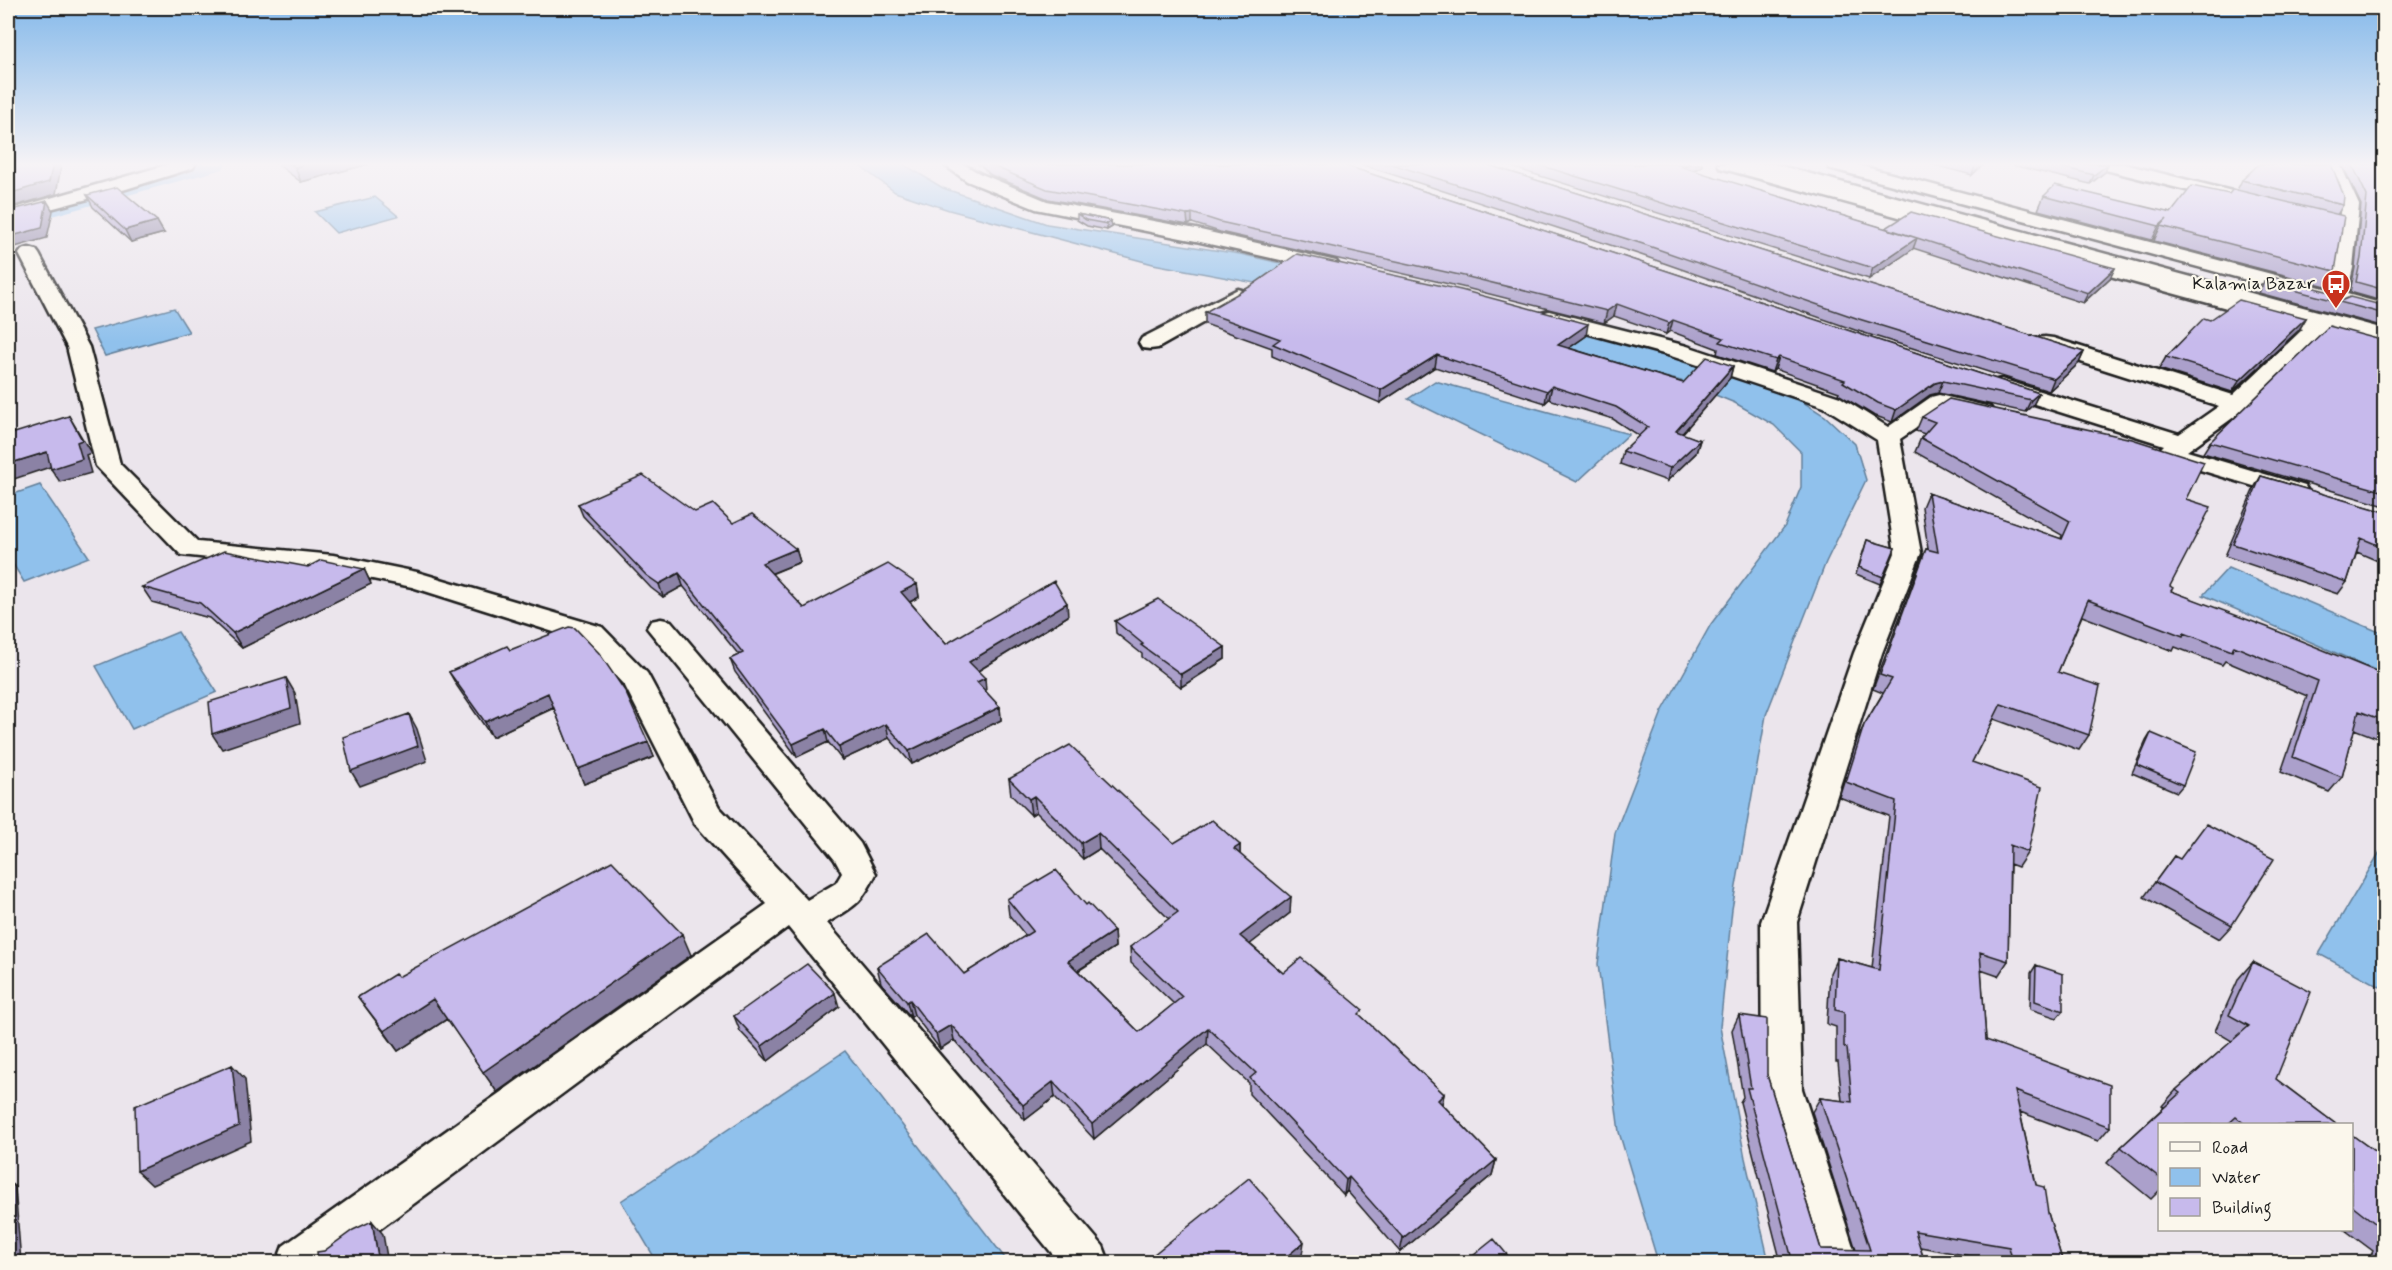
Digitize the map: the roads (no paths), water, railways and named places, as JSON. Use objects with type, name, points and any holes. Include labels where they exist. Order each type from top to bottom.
[{"type":"highway","points":[[1970,223],[2385,336]]},
{"type":"highway","points":[[2018,223],[2385,322]]},
{"type":"street","points":[[1136,223],[1196,235],[1289,260],[1349,270]]},
{"type":"street","points":[[1943,223],[2385,345]]},
{"type":"street","points":[[2053,223],[2336,300],[2385,310]]},
{"type":"street","points":[[2336,300],[2342,223]]},
{"type":"street","points":[[29,254],[78,347],[108,466],[190,549],[333,563],[417,580],[592,634],[637,680],[707,815],[797,913],[1088,1263]]},
{"type":"street","points":[[1268,275],[1289,260]]},
{"type":"street","points":[[1150,343],[1250,288]]},
{"type":"street","points":[[1531,312],[1679,351],[1833,402],[1888,437],[1908,553],[1868,653],[1779,922],[1782,1089],[1836,1263]]},
{"type":"street","points":[[2077,433],[2175,448],[2237,404],[2319,326]]},
{"type":"street","points":[[2022,336],[2237,404]]},
{"type":"street","points":[[1981,379],[2314,496]]},
{"type":"street","points":[[1888,437],[1939,402],[2008,417]]},
{"type":"street","points":[[299,1263],[797,913],[848,893],[859,874],[848,852],[661,628]]},
{"type":"water","points":[[326,223],[371,223],[336,233]]},
{"type":"water","points":[[999,223],[1045,223],[1240,254],[1632,343],[1705,363],[1792,395],[1825,416],[1855,444],[1866,480],[1826,562],[1766,715],[1732,909],[1720,1027],[1745,1158],[1769,1262],[1658,1262],[1619,1132],[1598,964],[1615,833],[1662,712],[1711,624],[1785,526],[1801,487],[1801,452],[1774,425],[1735,403],[1681,381],[1390,308],[1153,264]]},
{"type":"water","points":[[174,308],[189,332],[105,356],[92,330]]},
{"type":"water","points":[[1435,381],[1629,434],[1577,482],[1408,399]]},
{"type":"water","points":[[40,485],[89,557],[24,582],[8,556],[8,496]]},
{"type":"water","points":[[2228,568],[2384,634],[2384,674],[2203,595]]},
{"type":"water","points":[[178,632],[217,692],[132,729],[96,666]]},
{"type":"water","points":[[2384,845],[2384,989],[2319,954]]},
{"type":"water","points":[[845,1051],[1008,1262],[657,1262],[621,1201]]},
{"type":"place","name":"Kalamia Bazar","points":[[2336,310]]}]
